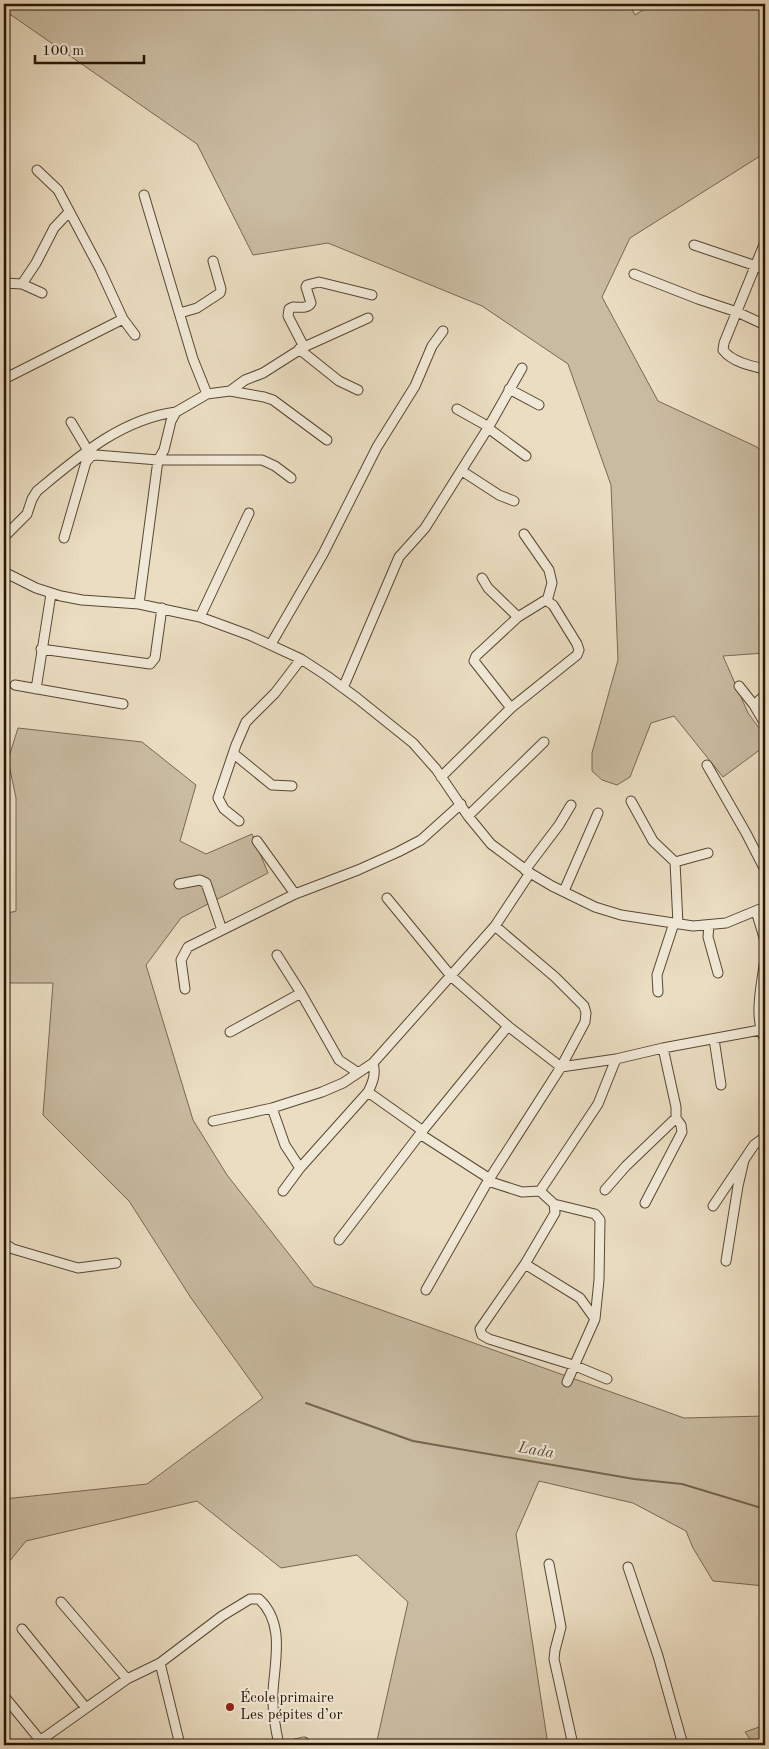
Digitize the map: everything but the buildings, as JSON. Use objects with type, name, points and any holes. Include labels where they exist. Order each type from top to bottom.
[{"type":"street","points":[[37,170],[58,190],[100,268],[122,319],[135,335]]},
{"type":"street","points":[[144,195],[194,359],[207,394]]},
{"type":"street","points":[[22,284],[36,264],[54,228],[69,212]]},
{"type":"street","points":[[765,242],[723,350],[728,357],[765,369]]},
{"type":"street","points":[[694,245],[765,269]]},
{"type":"street","points":[[180,314],[197,308],[220,293],[221,289],[213,261]]},
{"type":"street","points":[[634,274],[737,312],[765,325]]},
{"type":"street","points":[[358,390],[339,381],[302,348],[288,312],[292,307],[310,306],[311,303],[306,287],[307,285],[319,282],[372,295]]},
{"type":"street","points":[[4,283],[22,284],[42,293]]},
{"type":"street","points":[[230,391],[245,380],[302,348],[368,318]]},
{"type":"street","points":[[4,379],[122,319]]},
{"type":"street","points":[[271,644],[323,554],[377,447],[415,386],[432,346],[443,331]]},
{"type":"street","points":[[343,688],[399,557],[425,528],[462,471],[522,368]]},
{"type":"street","points":[[509,389],[539,405]]},
{"type":"street","points":[[4,537],[27,514],[37,491],[119,430],[162,414],[176,412],[207,394],[230,391],[273,400],[327,440]]},
{"type":"street","points":[[458,409],[526,456]]},
{"type":"street","points":[[139,604],[158,460],[164,450],[171,421],[176,412]]},
{"type":"street","points":[[64,538],[89,453],[71,422]]},
{"type":"street","points":[[89,453],[158,460],[262,460],[275,466],[290,478]]},
{"type":"street","points":[[462,471],[499,495],[514,501]]},
{"type":"street","points":[[200,617],[249,513]]},
{"type":"street","points":[[524,534],[549,570],[552,583],[548,600]]},
{"type":"street","points":[[4,572],[51,594],[82,600],[139,604],[162,608],[200,617],[271,644],[301,659],[343,688],[412,743],[441,777],[468,816],[491,844],[528,871],[595,907],[621,915],[693,926],[726,923],[761,909],[765,941]]},
{"type":"street","points":[[482,578],[488,588],[518,617]]},
{"type":"street","points":[[36,689],[51,594]]},
{"type":"street","points":[[441,777],[511,708],[577,655],[579,650],[577,644],[548,600]]},
{"type":"street","points":[[511,708],[474,661],[479,652],[518,617],[548,600]]},
{"type":"street","points":[[42,649],[150,664],[156,658],[162,608]]},
{"type":"street","points":[[239,821],[224,809],[218,798],[236,745],[246,722],[275,693],[301,659]]},
{"type":"street","points":[[15,685],[123,704]]},
{"type":"street","points":[[739,686],[754,705],[765,724]]},
{"type":"street","points":[[754,705],[765,695]]},
{"type":"street","points":[[468,816],[544,742]]},
{"type":"street","points":[[234,754],[272,785],[292,786]]},
{"type":"street","points":[[707,765],[765,870]]},
{"type":"street","points":[[631,801],[653,841],[675,862],[676,923],[658,968],[658,992]]},
{"type":"street","points":[[185,989],[181,960],[188,947],[295,894],[358,870],[413,844],[461,804]]},
{"type":"street","points":[[213,1121],[272,1108],[343,1083],[373,1063],[495,926],[571,805]]},
{"type":"street","points":[[564,891],[598,813]]},
{"type":"street","points":[[257,841],[295,894]]},
{"type":"street","points":[[675,862],[708,853]]},
{"type":"street","points":[[180,884],[200,880],[206,883],[222,930]]},
{"type":"street","points":[[387,898],[451,976],[508,1026],[561,1067],[616,1059],[663,1048],[760,1030]]},
{"type":"street","points":[[709,925],[708,937],[718,973]]},
{"type":"street","points":[[426,1290],[489,1180],[561,1067],[585,1022],[586,1013],[584,1006],[555,976],[495,926]]},
{"type":"street","points":[[277,955],[339,1060],[357,1072]]},
{"type":"street","points":[[765,958],[760,1030],[765,1040]]},
{"type":"street","points":[[230,1032],[301,993]]},
{"type":"street","points":[[338,1240],[508,1026]]},
{"type":"street","points":[[714,1039],[721,1085]]},
{"type":"street","points":[[646,1203],[682,1132],[676,1118],[676,1107],[663,1048]]},
{"type":"street","points":[[540,1192],[598,1104],[616,1059]]},
{"type":"street","points":[[284,1191],[300,1168],[368,1092],[373,1082],[375,1071],[373,1063]]},
{"type":"street","points":[[368,1092],[489,1180],[522,1192],[540,1192],[554,1204],[595,1214],[600,1220],[599,1280],[595,1319],[567,1382]]},
{"type":"street","points":[[272,1108],[285,1145],[300,1168]]},
{"type":"street","points":[[605,1190],[626,1166],[676,1118]]},
{"type":"street","points":[[713,1206],[754,1145],[765,1137]]},
{"type":"street","points":[[726,1262],[744,1160]]},
{"type":"street","points":[[554,1204],[556,1212],[525,1264],[480,1329],[482,1334],[489,1339],[573,1365],[607,1379]]},
{"type":"street","points":[[4,1243],[13,1249],[78,1268],[116,1263]]},
{"type":"street","points":[[525,1264],[580,1298],[595,1319]]},
{"type":"street","points":[[549,1564],[561,1627],[554,1659],[573,1745]]},
{"type":"street","points":[[628,1567],[658,1656],[683,1745]]},
{"type":"street","points":[[4,1696],[37,1743],[127,1679],[160,1663],[222,1616],[250,1599],[259,1599],[266,1605],[276,1632],[278,1652],[273,1693],[274,1725],[279,1745]]},
{"type":"street","points":[[61,1602],[127,1679]]},
{"type":"street","points":[[22,1629],[86,1708]]},
{"type":"street","points":[[160,1663],[180,1745]]},
{"type":"street","points":[[291,1745],[304,1742]]},
{"type":"shaded area","points":[[4,4],[629,4],[635,15],[652,4],[765,4],[765,155],[757,158],[630,238],[602,297],[658,401],[757,447],[765,457],[765,653],[723,656],[748,713],[765,736],[765,746],[723,777],[674,716],[651,723],[630,777],[617,785],[602,780],[592,771],[592,753],[618,660],[611,485],[568,364],[482,306],[328,243],[253,255],[197,144],[11,15],[4,18]]},
{"type":"shaded area","points":[[18,728],[142,742],[196,785],[180,841],[206,854],[252,834],[268,873],[181,918],[146,965],[193,1120],[227,1175],[314,1286],[684,1418],[765,1416],[765,1586],[713,1581],[693,1548],[686,1531],[633,1503],[539,1481],[516,1534],[548,1745],[376,1745],[408,1602],[357,1555],[281,1568],[197,1501],[26,1541],[4,1568],[4,1499],[147,1484],[263,1398],[191,1298],[129,1201],[43,1115],[53,983],[4,983],[4,914],[16,911],[16,798],[8,760]]},
{"type":"shaded area","points":[[765,1725],[765,1745],[754,1745],[745,1732]]},
{"type":"waterway","name":"Lada","points":[[306,1403],[413,1441],[634,1479],[682,1484],[765,1509]]},
{"type":"place","name":"École primaire Les pépites d’or","points":[[230,1707]]}]
